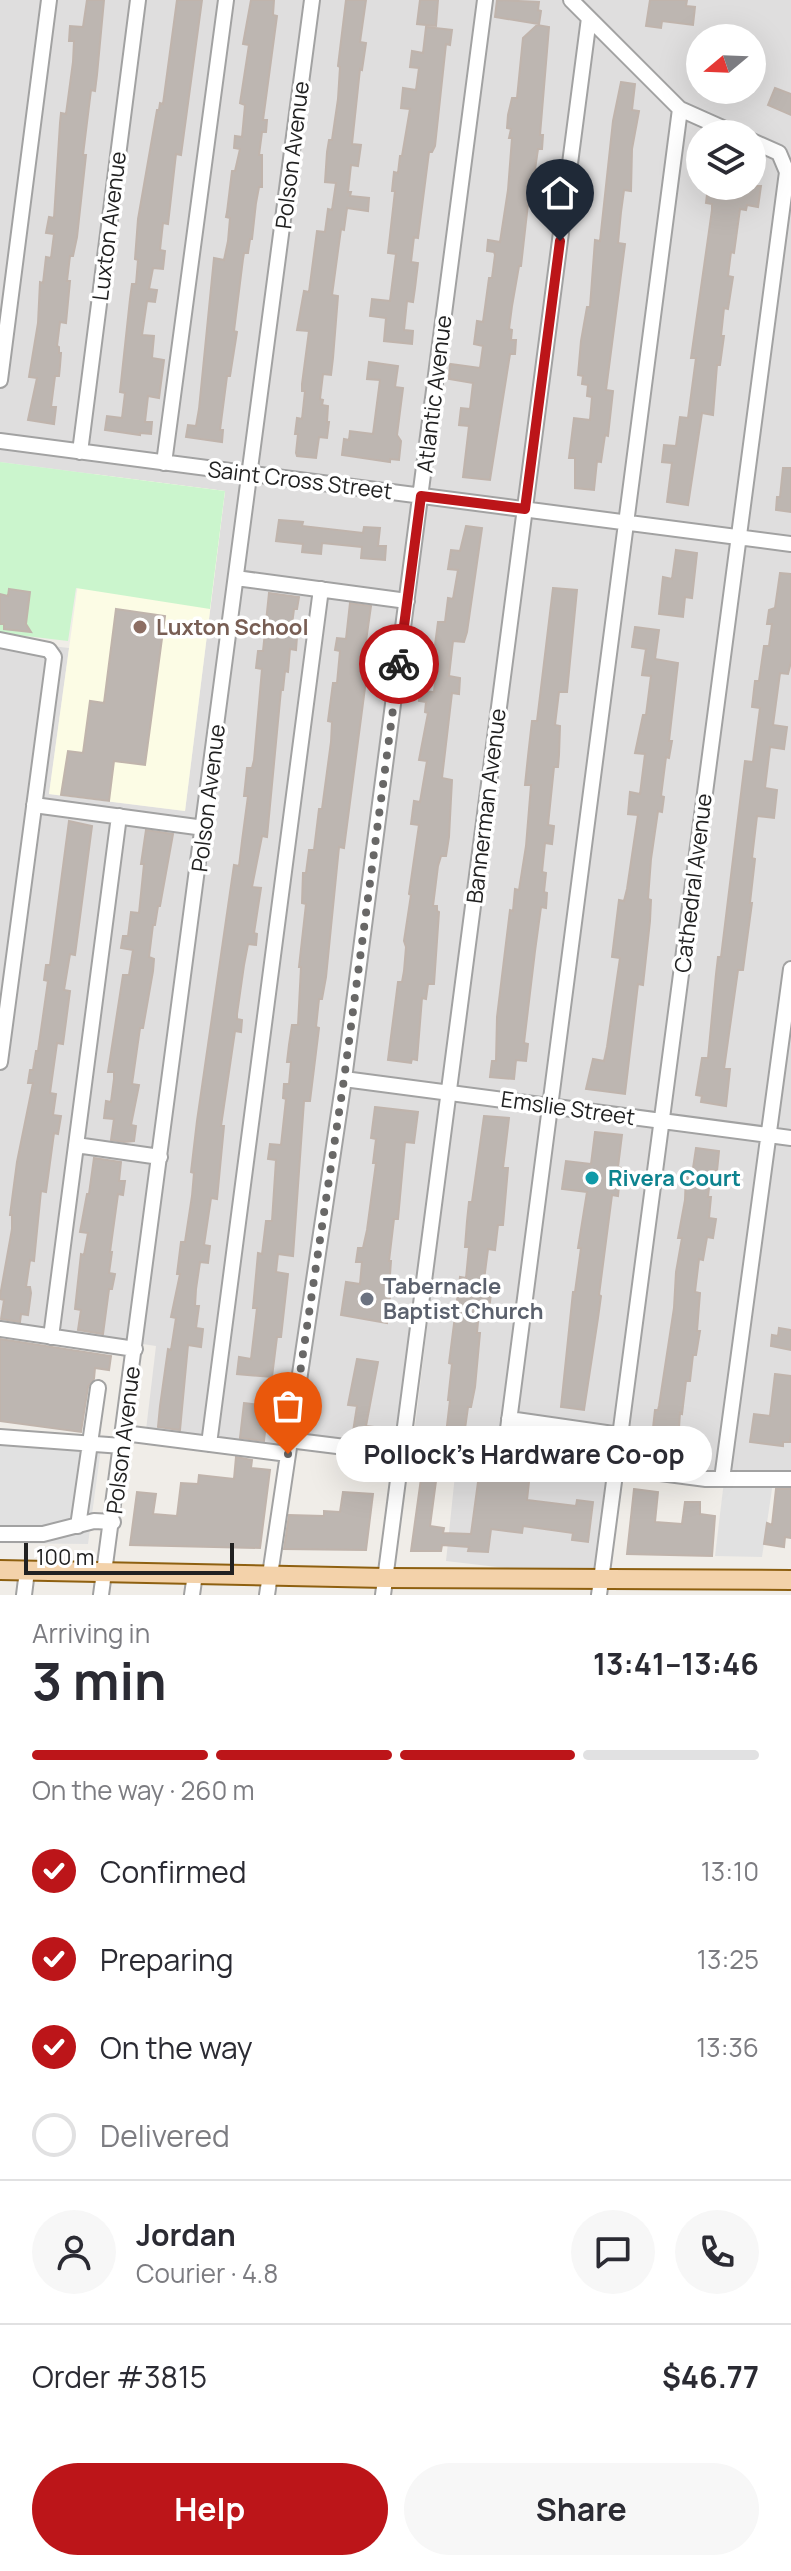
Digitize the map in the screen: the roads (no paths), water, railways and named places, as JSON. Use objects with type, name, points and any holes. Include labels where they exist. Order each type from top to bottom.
[{"type":"main road","points":[[0,1570],[195,1574],[268,1586],[600,1587],[791,1580]]},
{"type":"street","points":[[0,380],[49,0]]},
{"type":"street","name":"Luxton Avenue","points":[[80,452],[138,0]]},
{"type":"street","points":[[164,463],[226,0]]},
{"type":"street","name":"Polson Avenue","points":[[101,1595],[312,0]]},
{"type":"street","name":"Atlantic Avenue","points":[[268,1586],[344,1079],[485,0]]},
{"type":"street","points":[[571,0],[680,109],[705,120]]},
{"type":"street","name":"Bannerman Avenue","points":[[384,1586],[589,18]]},
{"type":"street","points":[[0,1437],[90,1445],[123,1439],[288,1447],[402,1446],[505,1452],[680,109]]},
{"type":"street","name":"Cathedral Avenue","points":[[600,1587],[738,537],[787,207],[787,172],[779,153],[766,147]]},
{"type":"street","name":"Saint Cross Street","points":[[0,441],[791,544]]},
{"type":"street","points":[[236,578],[407,601]]},
{"type":"street","points":[[209,1444],[321,589]]},
{"type":"street","points":[[0,640],[49,650],[54,657],[0,1062]]},
{"type":"street","points":[[34,805],[204,828]]},
{"type":"street","points":[[51,1337],[119,816]]},
{"type":"street","points":[[722,1479],[791,969]]},
{"type":"street","name":"Emslie Street","points":[[344,1079],[791,1138]]},
{"type":"street","points":[[76,1145],[160,1157]]},
{"type":"street","points":[[0,1329],[135,1349]]},
{"type":"street","points":[[78,1526],[98,1388]]},
{"type":"street","points":[[509,1419],[620,1435]]},
{"type":"street","points":[[615,1467],[706,1479],[791,1479]]},
{"type":"street","points":[[0,1534],[43,1534],[94,1521],[113,1522]]},
{"type":"street","points":[[24,1595],[27,1571]]},
{"type":"street","points":[[192,1595],[195,1574]]},
{"type":"place","name":"Luxton School","points":[[140,627]]},
{"type":"place","name":"Rivera Court","points":[[592,1178]]},
{"type":"place","name":"Tabernacle Baptist Church","points":[[367,1299]]},
{"type":"place","name":"Pollock's Hardware Co-op","points":[[288,1454]]}]
